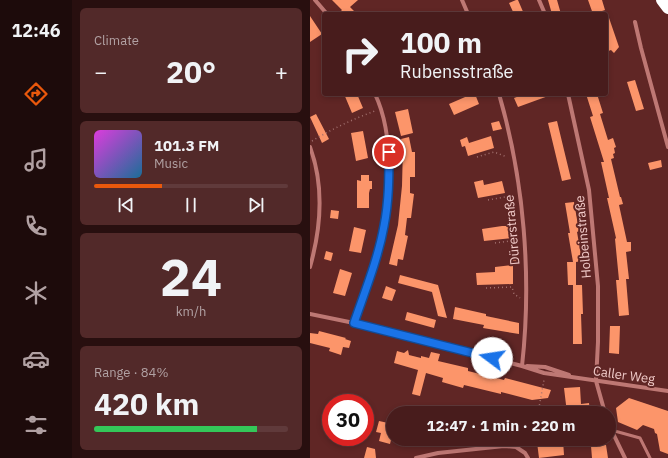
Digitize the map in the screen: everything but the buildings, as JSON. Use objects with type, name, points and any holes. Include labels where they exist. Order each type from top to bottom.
[{"type":"highway","points":[[662,0],[668,8]]},
{"type":"street","points":[[315,0],[325,12]]},
{"type":"street","points":[[462,0],[467,12]]},
{"type":"street","points":[[539,0],[544,12]]},
{"type":"street","points":[[636,22],[641,48],[668,147]]},
{"type":"street","points":[[354,323],[378,252],[385,225],[389,192],[389,152],[386,126],[376,96]]},
{"type":"street","name":"Dürerstraße","points":[[499,96],[514,160],[521,205],[526,303],[526,336],[522,366]]},
{"type":"street","name":"Holbeinstraße","points":[[568,96],[590,190],[598,286],[596,381],[603,406]]},
{"type":"street","points":[[310,147],[315,164],[319,188],[319,217],[310,267]]},
{"type":"street","name":"Caller Weg","points":[[310,314],[354,323],[544,373],[668,391]]},
{"type":"street","name":"Caller Weg","points":[[522,366],[545,367],[578,378]]},
{"type":"street","points":[[616,439],[625,458]]},
{"type":"street","points":[[416,458],[438,453],[504,446],[516,447],[525,453],[528,458]]},
{"type":"lane","points":[[616,429],[640,438],[650,458]]},
{"type":"path","points":[[310,142],[341,125],[376,111]]},
{"type":"path","points":[[477,157],[494,152],[514,160]]},
{"type":"path","points":[[488,200],[505,197],[510,202],[521,205]]},
{"type":"path","points":[[495,243],[510,241],[514,245],[524,248]]},
{"type":"path","points":[[486,288],[512,287],[514,294],[526,303]]},
{"type":"path","points":[[539,406],[544,383],[544,373]]},
{"type":"route","points":[[389,152],[389,192],[385,225],[370,279],[354,323],[492,358]]}]
